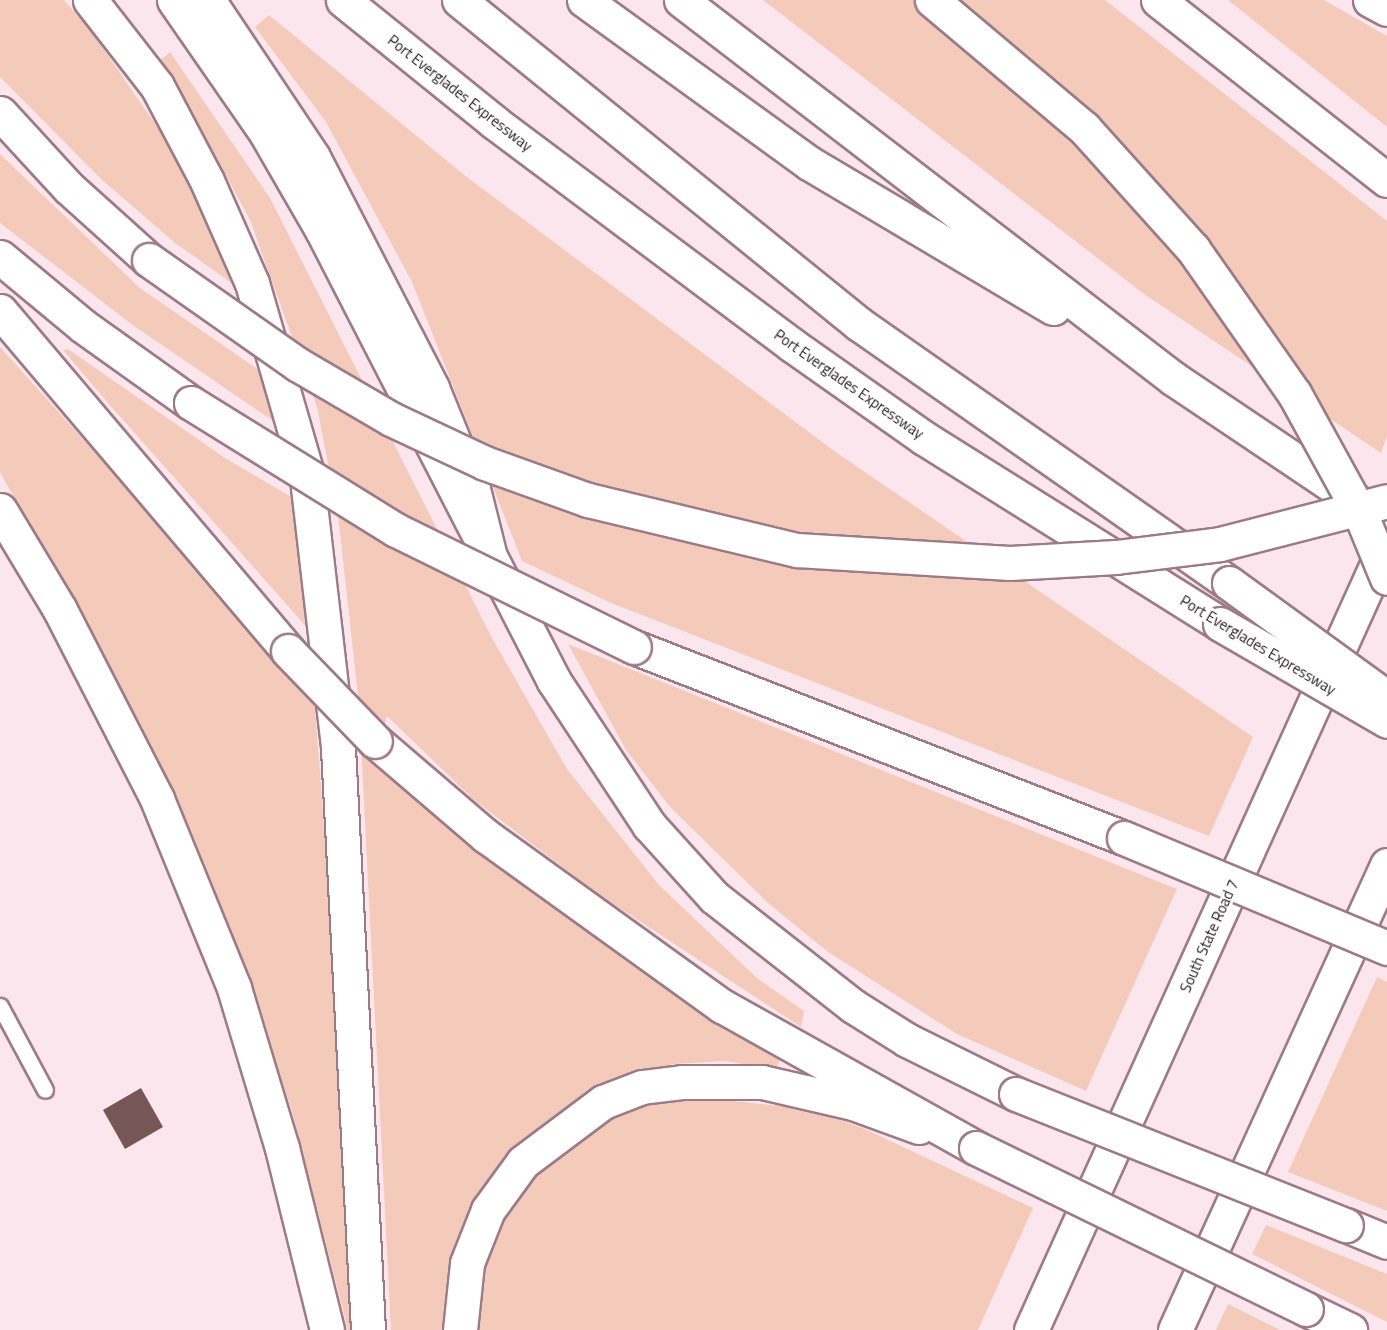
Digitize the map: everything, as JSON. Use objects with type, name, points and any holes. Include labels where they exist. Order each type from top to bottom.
[{"type":"main road","points":[[90,0],[157,86],[207,181],[252,283],[306,470],[338,748],[368,1330]]},
{"type":"main road","points":[[174,0],[266,133],[322,230],[491,561],[599,757],[649,825],[714,897],[853,1006],[907,1040],[1016,1094],[1387,1242]]},
{"type":"main road","points":[[208,0],[313,157],[432,388],[473,489],[491,561]]},
{"type":"main road","name":"Port Everglades Expressway","points":[[343,0],[503,129],[792,345],[924,438],[1220,624],[1387,721]]},
{"type":"main road","points":[[459,0],[859,324],[1229,583],[1387,698]]},
{"type":"main road","points":[[584,0],[809,163],[1174,379],[1387,522]]},
{"type":"main road","points":[[681,0],[1174,379]]},
{"type":"main road","points":[[932,0],[1084,128],[1193,249],[1294,393],[1361,515],[1387,578]]},
{"type":"main road","points":[[1158,0],[1387,180]]},
{"type":"main road","points":[[1370,0],[1387,9]]},
{"type":"main road","points":[[0,113],[69,188],[149,260],[297,364],[391,419],[485,463],[588,500],[797,550],[1010,564],[1116,557],[1220,544],[1387,501]]},
{"type":"main road","points":[[0,257],[83,326],[191,403],[396,530],[634,647],[1124,838],[1387,948]]},
{"type":"main road","points":[[0,311],[288,651],[375,741],[486,836],[638,949],[847,1080],[976,1148],[1350,1330]]},
{"type":"main road","points":[[0,510],[60,610],[157,799],[234,988],[282,1148],[327,1330]]},
{"type":"main road","name":"South State Road 7","points":[[1032,1322],[1387,542]]},
{"type":"main road","points":[[1176,1330],[1387,865]]},
{"type":"main road","points":[[460,1330],[467,1263],[488,1210],[523,1162],[563,1126],[642,1087],[762,1082],[853,1103],[976,1148]]},
{"type":"lane","points":[[0,1006],[45,1090]]},
{"type":"shaded area","points":[[0,0],[64,0],[93,34],[176,154],[240,289],[175,243],[101,179],[0,77]]},
{"type":"shaded area","points":[[763,0],[1105,0],[1387,221],[1387,436],[1381,453],[1144,294]]},
{"type":"shaded area","points":[[1228,0],[1324,0],[1387,36],[1387,127]]},
{"type":"shaded area","points":[[269,15],[468,178],[837,453],[1253,737],[1209,836],[611,603],[522,561],[412,282],[326,122],[255,27]]},
{"type":"shaded area","points":[[170,52],[270,198],[492,638],[567,769],[659,885],[758,979],[804,1011],[801,1027],[598,894],[474,800],[387,716],[376,760],[468,842],[632,965],[781,1056],[776,1070],[726,1061],[673,1064],[612,1081],[521,1142],[493,1176],[447,1330],[391,1330],[359,705],[338,515],[317,407],[250,220],[188,105],[157,63]]},
{"type":"shaded area","points":[[0,154],[140,288],[269,377],[279,425],[134,326],[0,223]]},
{"type":"shaded area","points":[[0,347],[314,696],[363,1330],[348,1330],[292,1111],[254,1000],[179,814],[137,724],[0,472]]},
{"type":"shaded area","points":[[68,349],[225,458],[300,502],[310,631],[63,350]]},
{"type":"shaded area","points":[[568,644],[1177,889],[1086,1091],[957,1034],[828,952],[768,903],[670,807],[626,750]]},
{"type":"shaded area","points":[[1377,977],[1387,982],[1387,1211],[1288,1172]]},
{"type":"shaded area","points":[[686,1096],[810,1109],[865,1129],[1033,1208],[978,1330],[475,1330],[483,1262],[494,1231],[529,1177],[591,1124],[622,1110]]},
{"type":"shaded area","points":[[1266,1225],[1387,1274],[1387,1322],[1252,1254]]},
{"type":"shaded area","points":[[1228,1304],[1280,1330],[1216,1330]]},
{"type":"building","points":[[141,1088],[163,1127],[125,1149],[103,1110]]}]
